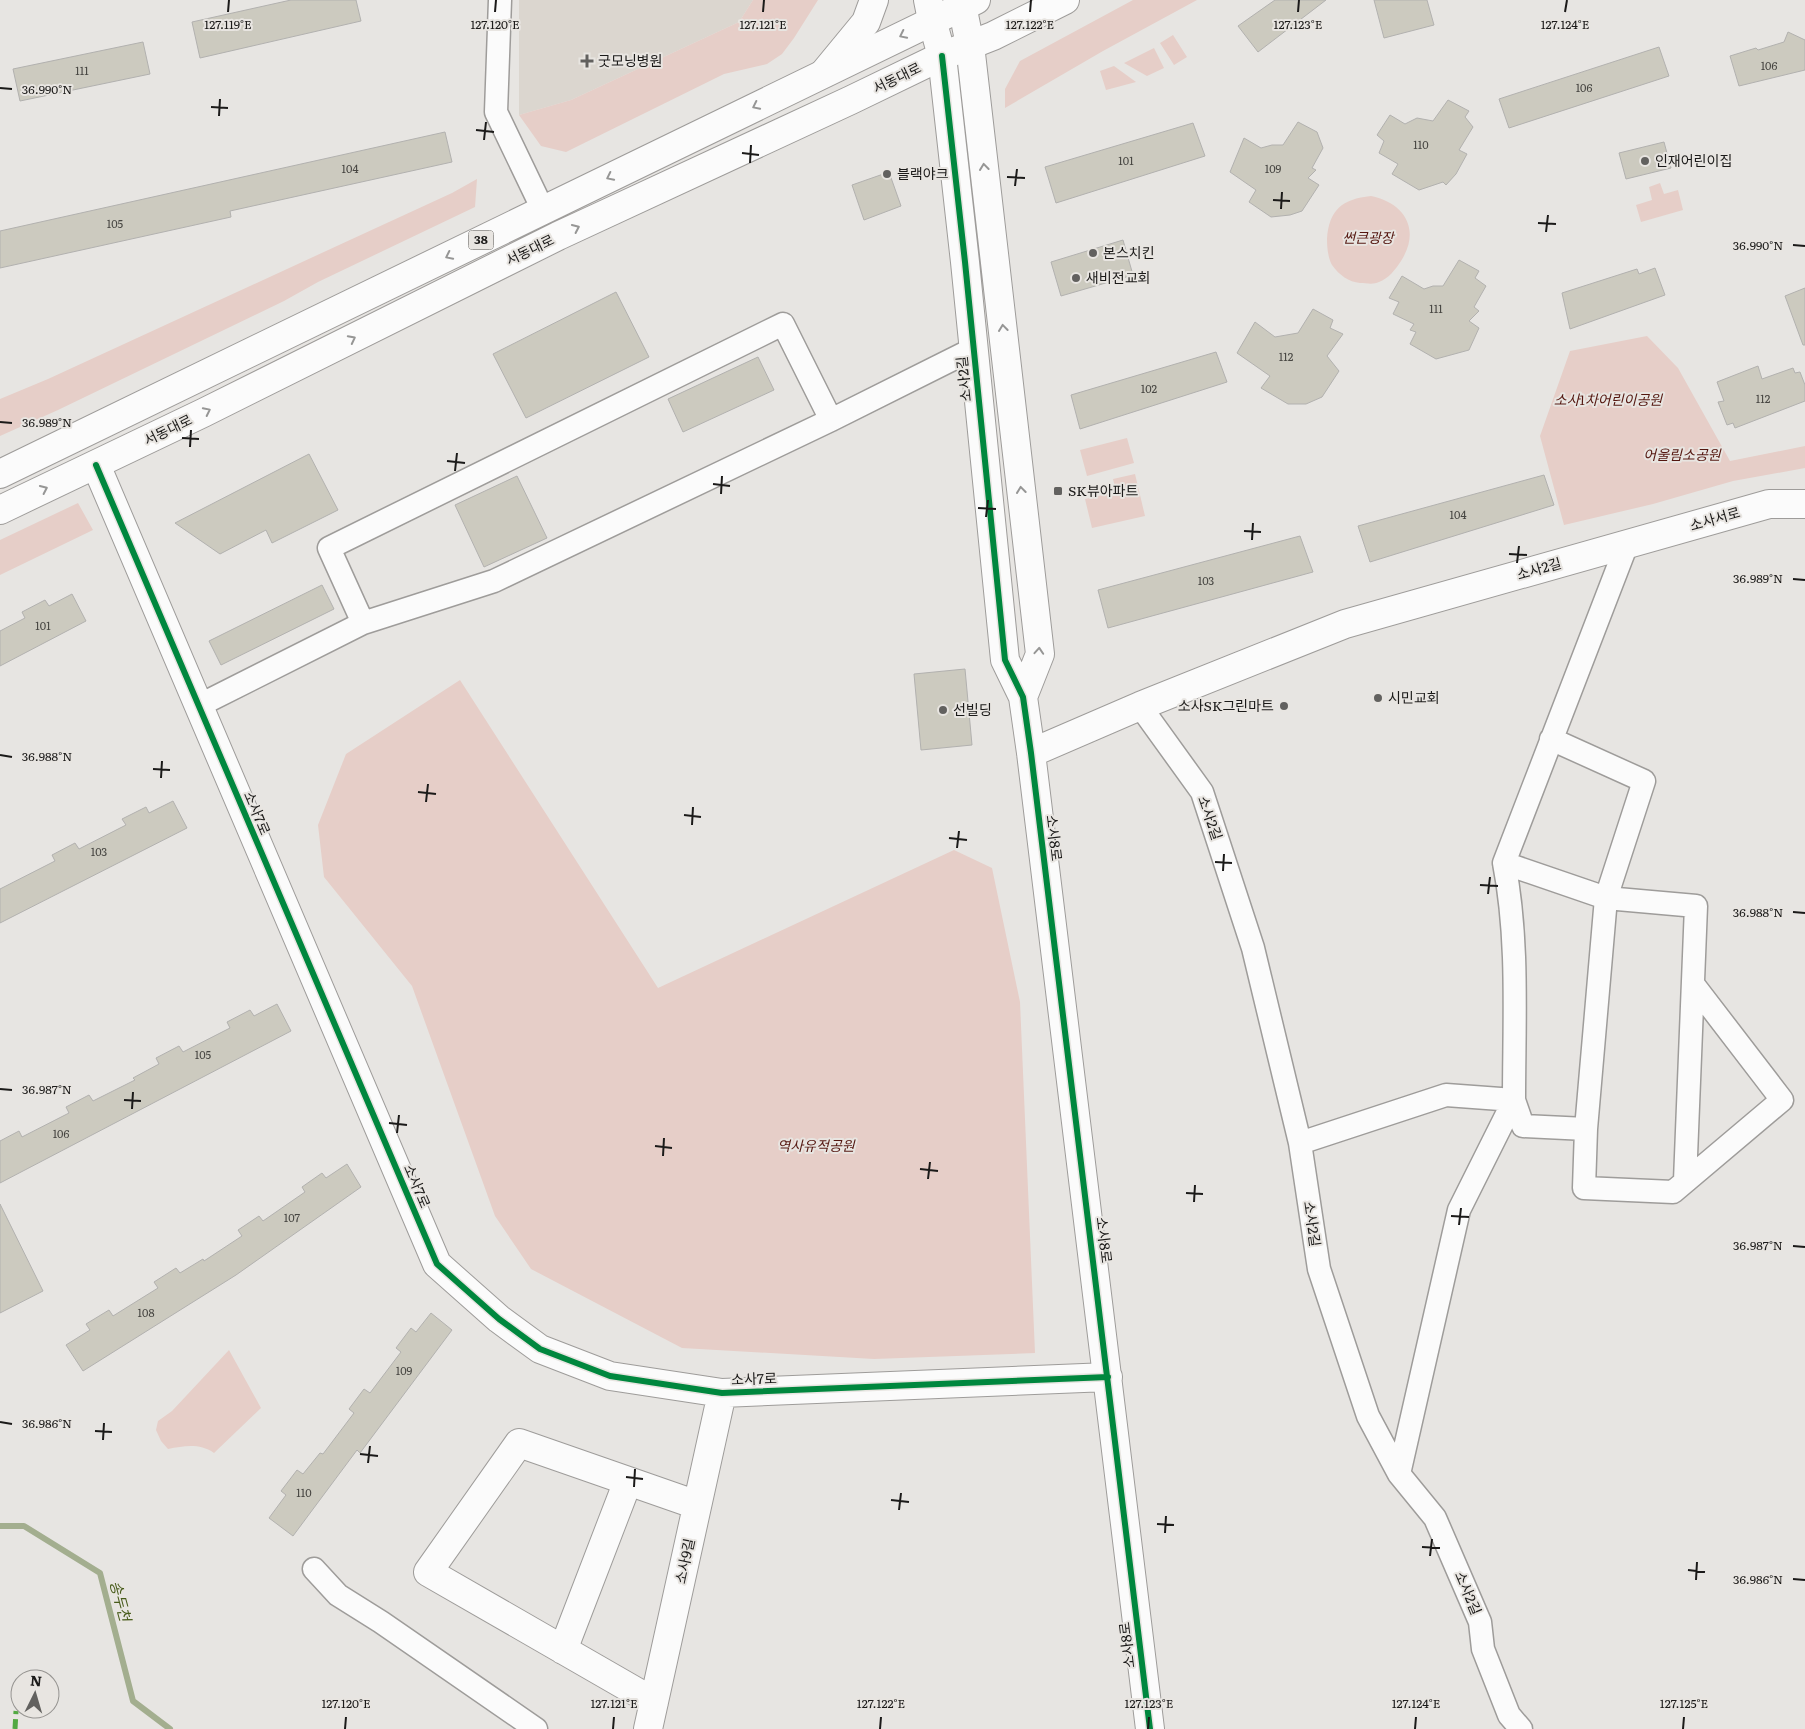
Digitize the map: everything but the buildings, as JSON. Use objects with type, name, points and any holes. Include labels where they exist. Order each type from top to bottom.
[{"type":"street","points":[[500,0],[496,112],[543,210]]},
{"type":"street","points":[[824,73],[866,22],[874,0]]},
{"type":"street","name":"서동대로","points":[[0,510],[96,465],[558,236],[942,56],[993,36],[1065,0]]},
{"type":"street","points":[[966,2],[1040,654],[1023,696]]},
{"type":"street","name":"38","points":[[0,474],[824,73],[930,10],[966,2]]},
{"type":"street","name":"소사2길","points":[[930,10],[942,56],[965,262],[1004,660],[1023,696]]},
{"type":"street","points":[[363,623],[329,548],[783,324],[831,420]]},
{"type":"street","points":[[198,706],[363,623],[494,581],[831,420],[973,349]]},
{"type":"street","name":"소사7로","points":[[96,465],[437,1264],[499,1319],[540,1349],[610,1376],[722,1393],[1108,1377]]},
{"type":"street","name":"소사서로","points":[[1627,544],[1769,504],[1805,504]]},
{"type":"street","points":[[1586,1129],[1523,1126],[1514,1100],[1514,976],[1509,892],[1504,863],[1627,544]]},
{"type":"street","name":"소사2길","points":[[1031,753],[1140,706],[1345,624],[1627,544]]},
{"type":"street","name":"소사8로","points":[[1023,696],[1150,1729]]},
{"type":"street","name":"소사2길","points":[[1140,706],[1202,792],[1253,948],[1300,1143],[1318,1269],[1368,1416],[1399,1474],[1435,1518],[1480,1622],[1483,1649],[1508,1715],[1521,1729]]},
{"type":"street","points":[[1551,739],[1644,781],[1606,898],[1586,1129],[1584,1188],[1673,1192],[1782,1100],[1693,984]]},
{"type":"street","points":[[1504,863],[1606,898],[1696,906],[1685,1181]]},
{"type":"street","points":[[1300,1143],[1446,1095],[1514,1100]]},
{"type":"street","points":[[1399,1474],[1458,1210],[1514,1100]]},
{"type":"street","name":"소사9길","points":[[648,1729],[722,1393]]},
{"type":"street","points":[[654,1702],[428,1572],[519,1443],[697,1505]]},
{"type":"street","points":[[563,1650],[628,1481]]},
{"type":"street","points":[[314,1569],[338,1596],[381,1622],[536,1729]]},
{"type":"shaded area","name":"굿모닝병원","points":[[519,0],[753,0],[739,22],[571,100],[519,115]]},
{"type":"green space","points":[[753,0],[818,0],[782,54],[767,64],[724,74],[566,152],[541,146],[519,115],[571,100],[739,22]]},
{"type":"green space","points":[[1133,0],[1197,0],[1103,51],[1005,108],[1005,89],[1020,61]]},
{"type":"green space","points":[[1173,35],[1187,57],[1174,65],[1160,43]]},
{"type":"green space","points":[[1154,48],[1164,68],[1147,76],[1124,63]]},
{"type":"green space","points":[[1114,66],[1136,82],[1106,90],[1100,71]]},
{"type":"green space","points":[[477,179],[475,207],[58,410],[0,436],[0,399],[48,379],[452,193]]},
{"type":"green space","points":[[1660,183],[1664,194],[1678,190],[1683,210],[1641,222],[1636,205],[1652,200],[1649,187]]},
{"type":"green space","name":"썬큰광장","points":[[1371,196],[1393,205],[1401,211],[1409,229],[1410,239],[1401,261],[1389,276],[1382,281],[1372,284],[1352,281],[1338,272],[1330,259],[1327,239],[1331,220],[1339,208],[1352,200]]},
{"type":"green space","name":"소사1차어린이공원","points":[[1647,336],[1678,368],[1730,461],[1805,446],[1805,468],[1733,481],[1653,504],[1564,525],[1540,436],[1570,351]]},
{"type":"green space","points":[[1127,438],[1134,463],[1087,476],[1080,450]]},
{"type":"green space","points":[[1135,474],[1145,516],[1092,528],[1085,499],[1116,492],[1113,479]]},
{"type":"green space","points":[[78,503],[93,530],[0,575],[0,540]]},
{"type":"green space","name":"역사유적공원","points":[[460,680],[658,988],[954,850],[992,868],[1020,1002],[1035,1353],[874,1359],[682,1348],[531,1269],[495,1216],[412,986],[324,877],[318,825],[346,754]]},
{"type":"green space","points":[[229,1350],[261,1408],[214,1453],[203,1448],[186,1446],[168,1449],[161,1441],[156,1430],[158,1421],[172,1411]]},
{"type":"waterway","name":"송두천","points":[[0,1526],[24,1526],[100,1573],[133,1701],[170,1729]]},
{"type":"marked path","points":[[15,1729],[16,1719]]},
{"type":"cycle path","points":[[942,56],[965,262],[1005,660],[1023,697],[1031,753],[1150,1729]]},
{"type":"cycle path","points":[[96,465],[437,1264],[499,1319],[540,1349],[610,1376],[722,1393],[1108,1377]]},
{"type":"place","name":"굿모닝병원","points":[[587,61]]},
{"type":"place","name":"인재어린이집","points":[[1645,161]]},
{"type":"place","name":"블랙야크","points":[[887,174]]},
{"type":"place","name":"본스치킨","points":[[1093,253]]},
{"type":"place","name":"새비전교회","points":[[1076,278]]},
{"type":"place","name":"SK뷰아파트","points":[[1058,491]]},
{"type":"place","name":"시민교회","points":[[1378,698]]},
{"type":"place","name":"소사SK그린마트","points":[[1284,706]]},
{"type":"place","name":"선빌딩","points":[[943,710]]},
{"type":"park label","name":"어울림소공원","points":[[1682,455]]}]
